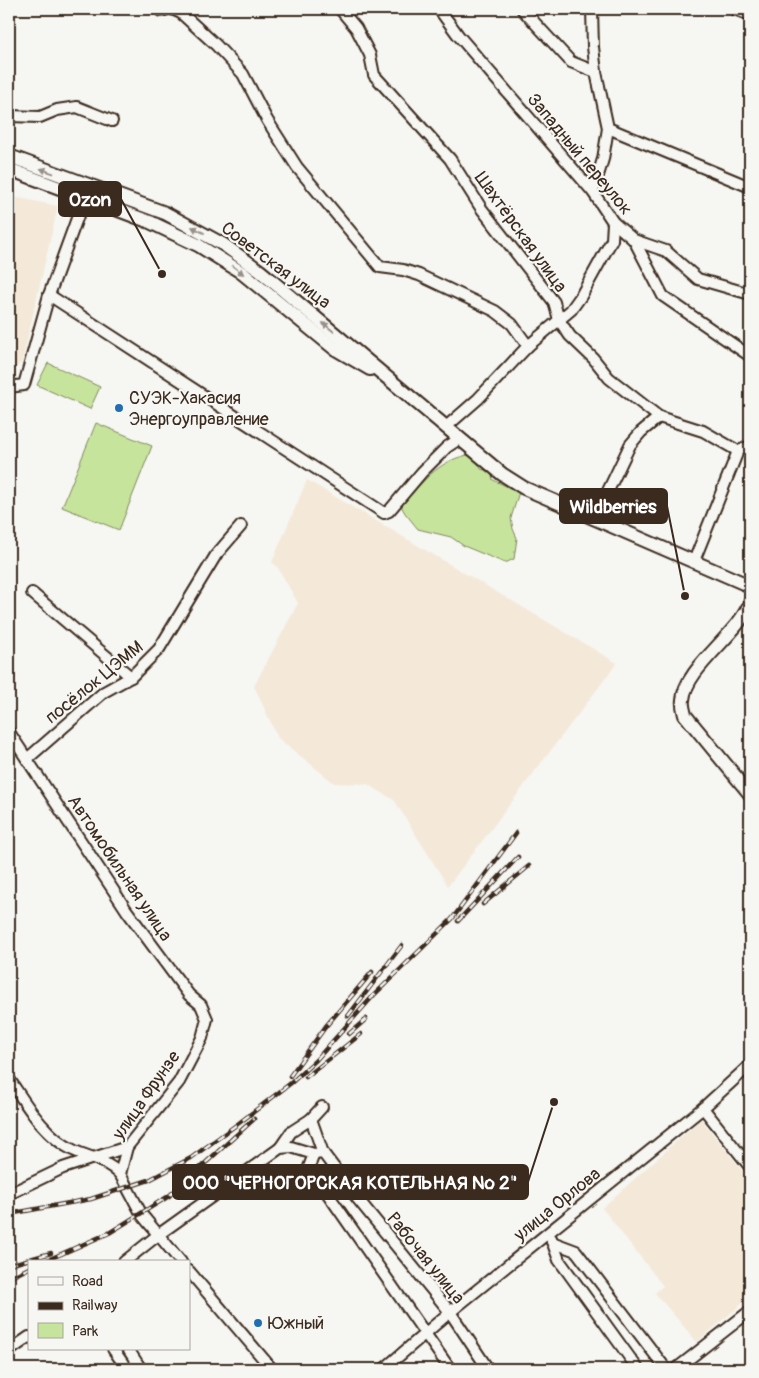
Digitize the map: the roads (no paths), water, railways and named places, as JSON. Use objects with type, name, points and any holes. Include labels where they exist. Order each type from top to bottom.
[{"type":"main road","name":"Советская улица","points":[[9,156],[126,213],[174,232],[223,259],[334,348],[395,385]]},
{"type":"main road","name":"Советская улица","points":[[9,169],[86,192],[131,200],[165,213],[224,245],[260,270],[502,474],[524,488],[750,586]]},
{"type":"main road","points":[[126,213],[131,200]]},
{"type":"main road","points":[[750,603],[737,626],[688,684],[682,702],[685,715],[750,794]]},
{"type":"street","points":[[159,9],[162,11],[168,9]]},
{"type":"street","points":[[172,9],[181,13],[216,45],[243,74],[267,120],[297,167],[380,267],[403,270],[495,311],[512,324],[528,346]]},
{"type":"street","name":"Шахтёрская улица","points":[[340,9],[356,28],[370,55],[374,75],[450,159],[481,208],[554,302],[559,320],[609,378],[659,417],[703,431],[738,451]]},
{"type":"street","name":"Западный переулок","points":[[439,9],[458,35],[593,192],[613,222],[634,240],[666,251],[698,278],[750,294]]},
{"type":"street","points":[[522,9],[571,62],[596,72]]},
{"type":"street","points":[[592,9],[596,72],[608,128],[593,192]]},
{"type":"street","points":[[734,9],[750,15]]},
{"type":"street","points":[[9,116],[40,117],[57,110],[77,107],[112,121]]},
{"type":"street","points":[[608,128],[750,187]]},
{"type":"street","points":[[9,386],[24,385],[49,295],[86,192]]},
{"type":"street","points":[[446,427],[478,398],[528,346],[571,310],[581,296],[612,240],[613,222]]},
{"type":"street","points":[[634,240],[663,296],[750,356]]},
{"type":"street","points":[[49,295],[384,512],[389,511],[447,447],[460,439]]},
{"type":"street","points":[[595,518],[630,445],[641,432],[659,417]]},
{"type":"street","points":[[694,561],[738,451],[750,446]]},
{"type":"street","name":"посёлок ЦЭММ","points":[[27,759],[104,692],[131,677],[159,649],[216,555],[241,526]]},
{"type":"street","points":[[32,593],[131,677]]},
{"type":"street","name":"Автомобильная улица","points":[[9,732],[127,911],[189,994],[201,1005],[207,1019]]},
{"type":"street","name":"улица Фрунзе","points":[[120,1174],[127,1148],[178,1082],[202,1038],[207,1019]]},
{"type":"street","name":"улица Орлова","points":[[384,1369],[550,1230],[703,1108],[750,1065]]},
{"type":"street","points":[[9,1079],[28,1109],[52,1135],[74,1150],[108,1163],[120,1174],[132,1200],[178,1260]]},
{"type":"street","points":[[127,1260],[158,1235],[280,1148],[291,1132],[311,1119],[322,1107]]},
{"type":"street","points":[[703,1108],[750,1167]]},
{"type":"street","points":[[311,1119],[318,1153],[309,1167],[357,1233],[450,1369]]},
{"type":"street","points":[[280,1148],[291,1147],[318,1153]]},
{"type":"street","points":[[9,1194],[63,1168],[127,1148]]},
{"type":"street","name":"Рабочая улица","points":[[318,1153],[450,1312],[488,1369]]},
{"type":"street","points":[[550,1230],[558,1260],[638,1369]]},
{"type":"street","points":[[552,1242],[576,1251],[666,1369]]},
{"type":"street","points":[[190,1272],[272,1369]]},
{"type":"street","points":[[676,1369],[750,1311]]},
{"type":"street","points":[[9,1351],[28,1338]]},
{"type":"street","points":[[114,1350],[126,1369]]},
{"type":"street","points":[[129,1350],[141,1369]]},
{"type":"railway","points":[[9,1214],[91,1199],[149,1180],[191,1158],[239,1123],[291,1083],[316,1060],[374,995],[452,919],[516,833]]},
{"type":"railway","points":[[458,921],[518,857]]},
{"type":"railway","points":[[483,904],[529,866]]},
{"type":"railway","points":[[348,1016],[402,945]]},
{"type":"railway","points":[[290,1076],[326,1026],[372,972]]},
{"type":"railway","points":[[349,1034],[366,1019]]},
{"type":"railway","points":[[306,1077],[361,1034]]},
{"type":"railway","points":[[48,1260],[109,1233],[169,1196],[254,1119]]},
{"type":"railway","points":[[9,1265],[51,1253]]},
{"type":"railway","points":[[9,1278],[28,1268]]},
{"type":"place","name":"Ozon","points":[[162,274]]},
{"type":"place","name":"СУЭК-Хакасия Энергоуправление","points":[[119,408]]},
{"type":"place","name":"Wildberries","points":[[685,596]]},
{"type":"place","name":"ООО \"ЧЕРНОГОРСКАЯ КОТЕЛЬНАЯ № 2\"","points":[[554,1102]]},
{"type":"place","name":"Южный","points":[[258,1323]]}]
